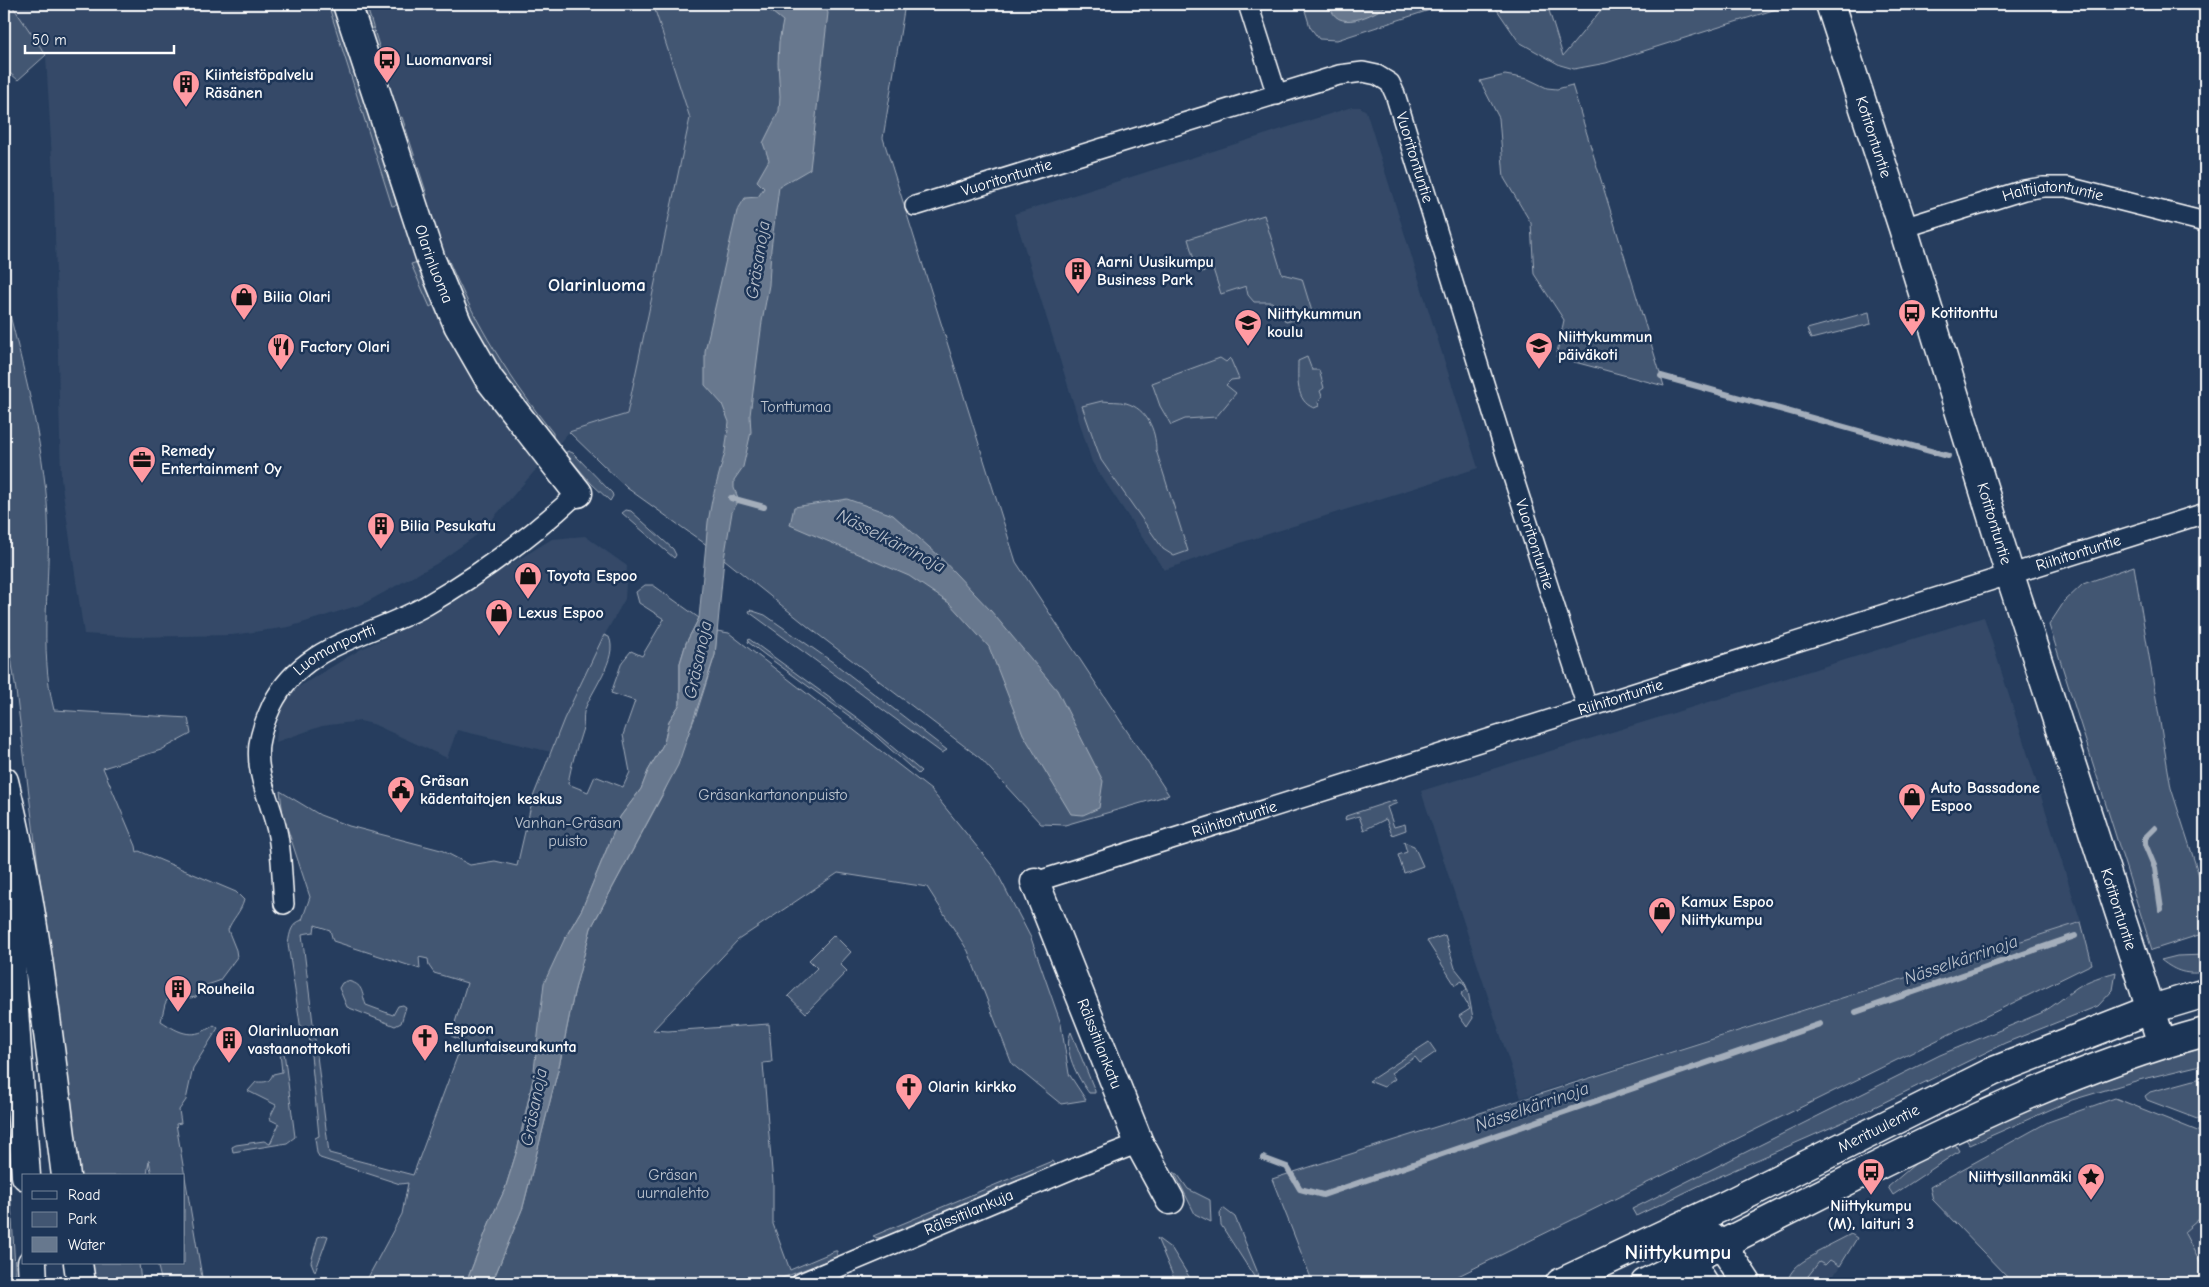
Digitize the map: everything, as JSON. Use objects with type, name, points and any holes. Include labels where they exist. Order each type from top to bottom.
[{"type":"main road","name":"Olarinluoma","points":[[347,4],[431,260],[458,325],[489,379],[578,493]]},
{"type":"main road","name":"Kotitontuntie","points":[[1830,4],[1903,228],[2010,575],[2162,1044]]},
{"type":"main road","points":[[4,781],[19,844],[40,970],[66,1174]]},
{"type":"main road","points":[[4,871],[26,1174]]},
{"type":"main road","name":"Rälssitilankatu","points":[[1035,882],[1139,1143],[1170,1200]]},
{"type":"main road","name":"Merituulentie","points":[[1560,1283],[1691,1222],[1994,1071],[2152,1009],[2205,993]]},
{"type":"main road","name":"Merituulentie","points":[[1646,1283],[1697,1272],[1722,1245],[1926,1142],[2037,1091],[2162,1044],[2205,1032]]},
{"type":"main road","points":[[1691,1222],[1722,1245],[1747,1283]]},
{"type":"main road","points":[[1691,1222],[1697,1272]]},
{"type":"main road","points":[[32,1264],[33,1283]]},
{"type":"main road","points":[[78,1264],[81,1283]]},
{"type":"street","points":[[1248,4],[1277,95]]},
{"type":"street","name":"Vuoritontuntie","points":[[915,206],[1339,75],[1363,72],[1377,75],[1390,83],[1587,707]]},
{"type":"street","name":"Haltijatontuntie","points":[[1903,228],[2024,190],[2043,187],[2067,187],[2205,222]]},
{"type":"street","name":"Luomanportti","points":[[284,904],[278,835],[263,789],[259,745],[265,720],[278,692],[309,660],[333,646],[398,620],[427,606],[479,571],[549,519],[578,493]]},
{"type":"street","name":"Riihitontuntie","points":[[1035,882],[2205,512]]},
{"type":"street","name":"Rälssitilankuja","points":[[801,1283],[1072,1169],[1139,1143]]},
{"type":"shaded area","points":[[11,4],[653,4],[690,118],[627,414],[569,432],[481,532],[436,564],[363,604],[289,627],[232,635],[134,637],[84,634],[61,479],[54,194],[46,56]]},
{"type":"shaded area","name":"Niittykummun koulu","points":[[1352,107],[1360,107],[1366,111],[1478,468],[1246,541],[1164,570],[1092,462],[1014,214]]},
{"type":"shaded area","points":[[585,536],[627,566],[625,599],[600,643],[551,752],[457,730],[447,758],[373,724],[360,721],[322,726],[276,742],[279,710],[284,699],[292,691],[361,649],[404,629],[552,539]]},
{"type":"shaded area","points":[[1984,617],[2081,922],[1521,1098],[1421,791]]},
{"type":"shaded area","points":[[2205,1214],[2205,1272],[2183,1232]]},
{"type":"shaded area","points":[[1830,1260],[1840,1266],[1829,1283],[1809,1283],[1805,1280],[1819,1262]]},
{"type":"green space","points":[[4,4],[11,4],[46,55],[18,80],[4,68]]},
{"type":"green space","points":[[328,4],[335,4],[397,205],[392,206]]},
{"type":"green space","points":[[359,4],[366,4],[383,59],[377,61]]},
{"type":"green space","name":"Tonttumaa","points":[[653,4],[905,4],[883,138],[1016,562],[1169,795],[1065,825],[1041,824],[980,758],[811,629],[704,543],[627,488],[569,432],[627,414],[690,118]]},
{"type":"green space","points":[[1303,4],[1445,5],[1337,40],[1319,39],[1310,27]]},
{"type":"green space","points":[[1493,4],[1547,4],[1563,56],[1606,4],[1792,4],[1606,63],[1574,69],[1560,65],[1519,42]]},
{"type":"green space","points":[[1505,75],[1528,79],[1547,88],[1557,89],[1572,85],[1664,386],[1556,357],[1564,320],[1534,274],[1531,223],[1504,178],[1499,118],[1480,81]]},
{"type":"green space","points":[[402,117],[427,195],[420,197],[395,119]]},
{"type":"green space","points":[[1264,215],[1282,274],[1302,279],[1313,315],[1286,322],[1272,302],[1254,302],[1248,295],[1246,286],[1221,294],[1213,269],[1198,273],[1188,239]]},
{"type":"green space","points":[[448,259],[470,306],[494,350],[522,392],[553,433],[553,439],[501,376],[477,338],[442,262]]},
{"type":"green space","points":[[418,262],[435,304],[430,307],[411,264]]},
{"type":"green space","points":[[4,292],[31,403],[42,459],[48,516],[47,663],[54,710],[188,718],[191,734],[161,750],[103,768],[137,852],[139,851],[236,892],[244,900],[228,930],[237,957],[219,981],[204,986],[196,997],[190,998],[180,993],[170,995],[165,1004],[161,1021],[187,1034],[200,1033],[214,1025],[218,1028],[193,1068],[186,1100],[179,1110],[181,1123],[176,1124],[184,1174],[152,1174],[149,1160],[147,1174],[77,1174],[16,691],[4,610]]},
{"type":"green space","points":[[1869,312],[1871,324],[1811,339],[1807,329]]},
{"type":"green space","points":[[1307,357],[1312,370],[1319,370],[1324,388],[1320,391],[1322,396],[1318,402],[1319,406],[1314,408],[1303,400],[1299,388],[1298,361]]},
{"type":"green space","points":[[1220,358],[1226,362],[1230,358],[1239,379],[1231,380],[1226,385],[1236,393],[1216,417],[1185,419],[1171,425],[1160,406],[1152,383]]},
{"type":"green space","points":[[1102,401],[1123,402],[1133,406],[1140,410],[1149,421],[1156,442],[1156,450],[1188,551],[1174,556],[1163,549],[1101,460],[1082,406]]},
{"type":"green space","points":[[568,451],[573,453],[612,493],[613,496],[610,501],[591,483],[565,453]]},
{"type":"green space","points":[[626,510],[631,511],[673,549],[676,555],[674,558],[622,513]]},
{"type":"green space","points":[[2134,566],[2171,788],[2205,894],[2205,933],[2152,950],[2049,625],[2064,602],[2083,584]]},
{"type":"green space","name":"Vanhan-Gräsan puisto","points":[[645,585],[653,585],[699,618],[686,643],[680,663],[680,704],[669,721],[664,743],[648,771],[641,789],[620,817],[582,909],[565,938],[518,1147],[505,1189],[490,1221],[466,1283],[365,1283],[402,1214],[408,1183],[400,1184],[320,1158],[317,1153],[315,1138],[319,1136],[309,1035],[301,1030],[288,944],[292,929],[295,924],[302,920],[310,897],[283,815],[280,791],[320,815],[349,826],[441,850],[470,865],[495,861],[517,866],[533,797],[564,719],[604,635],[609,637],[611,645],[610,655],[584,712],[583,728],[572,763],[568,784],[588,792],[595,776],[623,787],[630,772],[623,735],[635,701],[611,693],[622,662],[631,651],[642,656],[664,619],[639,603],[636,592]],"holes":[[[315,925],[330,930],[333,941],[420,969],[419,957],[428,959],[429,966],[434,973],[467,983],[451,1036],[463,1041],[413,1175],[329,1153],[302,934],[314,932]]]},
{"type":"green space","points":[[750,610],[765,615],[834,663],[947,750],[942,753],[749,612]]},
{"type":"green space","name":"Gräsankartanonpuisto","points":[[717,631],[729,633],[931,790],[995,869],[1031,938],[1061,1024],[1069,1074],[1086,1100],[1061,1104],[1012,1064],[968,951],[927,887],[838,873],[738,940],[653,1030],[668,1031],[769,1024],[772,1062],[763,1063],[773,1183],[773,1224],[790,1270],[835,1251],[837,1251],[837,1257],[769,1283],[492,1283],[523,1207],[560,1062],[574,993],[591,928],[664,792],[696,715],[715,655]]},
{"type":"green space","points":[[749,639],[860,720],[921,771],[918,774],[870,731],[765,655],[748,642]]},
{"type":"green space","points":[[1395,800],[1398,803],[1387,807],[1394,827],[1405,824],[1406,830],[1392,835],[1386,819],[1364,830],[1359,816],[1345,820],[1346,816]]},
{"type":"green space","points":[[1404,842],[1414,846],[1423,866],[1404,873],[1398,855],[1407,852]]},
{"type":"green space","points":[[2081,922],[2092,964],[1444,1283],[1313,1283],[1272,1179]]},
{"type":"green space","points":[[834,935],[851,952],[840,964],[847,971],[806,1013],[788,996],[817,968],[809,960]]},
{"type":"green space","points":[[1445,935],[1455,968],[1463,978],[1468,991],[1473,1018],[1467,1027],[1459,1016],[1470,1009],[1461,994],[1467,989],[1462,981],[1455,985],[1427,941]]},
{"type":"green space","points":[[2205,955],[2205,972],[2199,973],[2182,972],[2161,960],[2177,956]]},
{"type":"green space","points":[[2116,972],[2113,990],[2098,1006],[2005,1043],[1848,1120],[1709,1181],[1636,1216],[1632,1209],[1940,1055],[2041,1013],[2085,983]]},
{"type":"green space","points":[[347,981],[359,986],[366,1005],[393,1015],[398,1006],[403,1005],[406,1007],[401,1023],[395,1026],[347,1007],[339,988],[342,983]]},
{"type":"green space","points":[[1071,1032],[1095,1093],[1089,1093],[1072,1064],[1068,1047]]},
{"type":"green space","points":[[1429,1042],[1436,1052],[1420,1063],[1415,1057],[1391,1073],[1395,1079],[1384,1087],[1369,1081]]},
{"type":"green space","points":[[2205,1044],[2205,1064],[2139,1080],[2072,1100],[1970,1145],[1965,1138],[2078,1086]]},
{"type":"green space","points":[[284,1052],[295,1137],[287,1143],[233,1152],[232,1147],[236,1145],[264,1141],[270,1144],[279,1124],[269,1119],[276,1105],[248,1091],[256,1082],[267,1081],[273,1074],[282,1072],[280,1053]]},
{"type":"green space","points":[[2205,1077],[2205,1122],[2147,1100],[2145,1096],[2150,1092]]},
{"type":"green space","points":[[4,1091],[16,1283],[7,1283],[4,1227]]},
{"type":"green space","points":[[2115,1098],[2205,1134],[2205,1214],[2184,1232],[2205,1272],[2205,1283],[2011,1283],[1933,1200],[1930,1187],[2048,1122]]},
{"type":"green space","points":[[1954,1142],[1959,1151],[1893,1195],[1888,1187],[1923,1157]]},
{"type":"green space","points":[[1052,1161],[1055,1165],[884,1237],[877,1238],[873,1236]]},
{"type":"green space","points":[[1174,1172],[1188,1189],[1210,1200],[1211,1222],[1195,1214]]},
{"type":"green space","points":[[185,1177],[203,1283],[162,1283],[157,1264],[185,1264]]},
{"type":"green space","points":[[1223,1208],[1235,1217],[1262,1283],[1255,1278],[1221,1225],[1220,1213]]},
{"type":"green space","points":[[1851,1234],[1857,1238],[1840,1266],[1830,1260],[1825,1265],[1819,1262],[1805,1280],[1809,1283],[1787,1283],[1791,1273],[1802,1262],[1816,1254],[1816,1252]]},
{"type":"green space","points":[[328,1236],[315,1272],[311,1262],[318,1237]]},
{"type":"green space","points":[[1157,1238],[1172,1249],[1193,1283],[1176,1283]]},
{"type":"green space","points":[[88,1264],[139,1264],[141,1283],[91,1283]]},
{"type":"water","name":"Gräsanoja","points":[[762,4],[824,4],[828,13],[810,169],[779,187],[771,249],[769,285],[762,322],[750,415],[751,432],[743,467],[734,480],[734,488],[739,500],[732,512],[724,559],[715,655],[678,765],[591,928],[574,993],[560,1062],[523,1207],[492,1283],[466,1283],[490,1221],[505,1189],[518,1147],[533,1079],[544,983],[565,938],[582,909],[620,817],[641,789],[648,771],[664,743],[669,721],[680,704],[680,663],[686,643],[699,618],[708,522],[725,452],[729,422],[722,404],[705,385],[705,351],[737,211],[745,198],[758,197],[764,188],[757,181],[769,160],[763,143],[779,111],[778,63],[783,21]]},
{"type":"water","points":[[1330,4],[1389,4],[1365,17],[1346,21],[1339,19],[1333,13]]},
{"type":"water","points":[[847,499],[893,515],[938,555],[991,611],[1057,690],[1103,781],[1099,808],[1083,815],[1071,814],[1023,734],[989,647],[949,603],[909,576],[790,525],[794,507]]},
{"type":"waterway","points":[[1661,376],[1948,456]]},
{"type":"waterway","name":"Nässelkärrinoja","points":[[731,498],[764,507]]},
{"type":"waterway","name":"Nässelkärrinoja","points":[[2155,828],[2145,838],[2145,844],[2155,868],[2161,909]]},
{"type":"waterway","name":"Nässelkärrinoja","points":[[1856,1012],[2075,936]]},
{"type":"waterway","name":"Nässelkärrinoja","points":[[1263,1158],[1287,1167],[1300,1189],[1323,1195],[1820,1024]]},
{"type":"place","name":"Luomanvarsi","points":[[387,84]]},
{"type":"place","name":"Kiinteistöpalvelu Räsänen","points":[[186,108]]},
{"type":"place","name":"Aarni Uusikumpu Business Park","points":[[1078,295]]},
{"type":"place","name":"Bilia Olari","points":[[244,321]]},
{"type":"place","name":"Kotitonttu","points":[[1912,337]]},
{"type":"place","name":"Niittykummun koulu","points":[[1248,347]]},
{"type":"place","name":"Niittykummun päiväkoti","points":[[1539,370]]},
{"type":"place","name":"Factory Olari","points":[[281,371]]},
{"type":"place","name":"Remedy Entertainment Oy","points":[[142,484]]},
{"type":"place","name":"Bilia Pesukatu","points":[[381,550]]},
{"type":"place","name":"Toyota Espoo","points":[[528,600]]},
{"type":"place","name":"Lexus Espoo","points":[[499,637]]},
{"type":"place","name":"Gräsan kädentaitojen keskus","points":[[401,814]]},
{"type":"place","name":"Auto Bassadone Espoo","points":[[1912,821]]},
{"type":"place","name":"Kamux Espoo Niittykumpu","points":[[1662,935]]},
{"type":"place","name":"Rouheila","points":[[178,1013]]},
{"type":"place","name":"Espoon helluntaiseurakunta","points":[[425,1062]]},
{"type":"place","name":"Olarinluoman vastaanottokoti","points":[[229,1064]]},
{"type":"place","name":"Olarin kirkko","points":[[909,1111]]},
{"type":"place","name":"Niittykumpu (M), laituri 3","points":[[1871,1196]]},
{"type":"place","name":"Niittysillanmäki","points":[[2091,1201]]},
{"type":"district","name":"Olarinluoma","points":[[597,285]]},
{"type":"district","name":"Niittykumpu","points":[[1678,1252]]},
{"type":"park label","name":"Gräsan uurnalehto","points":[[673,1184]]}]
